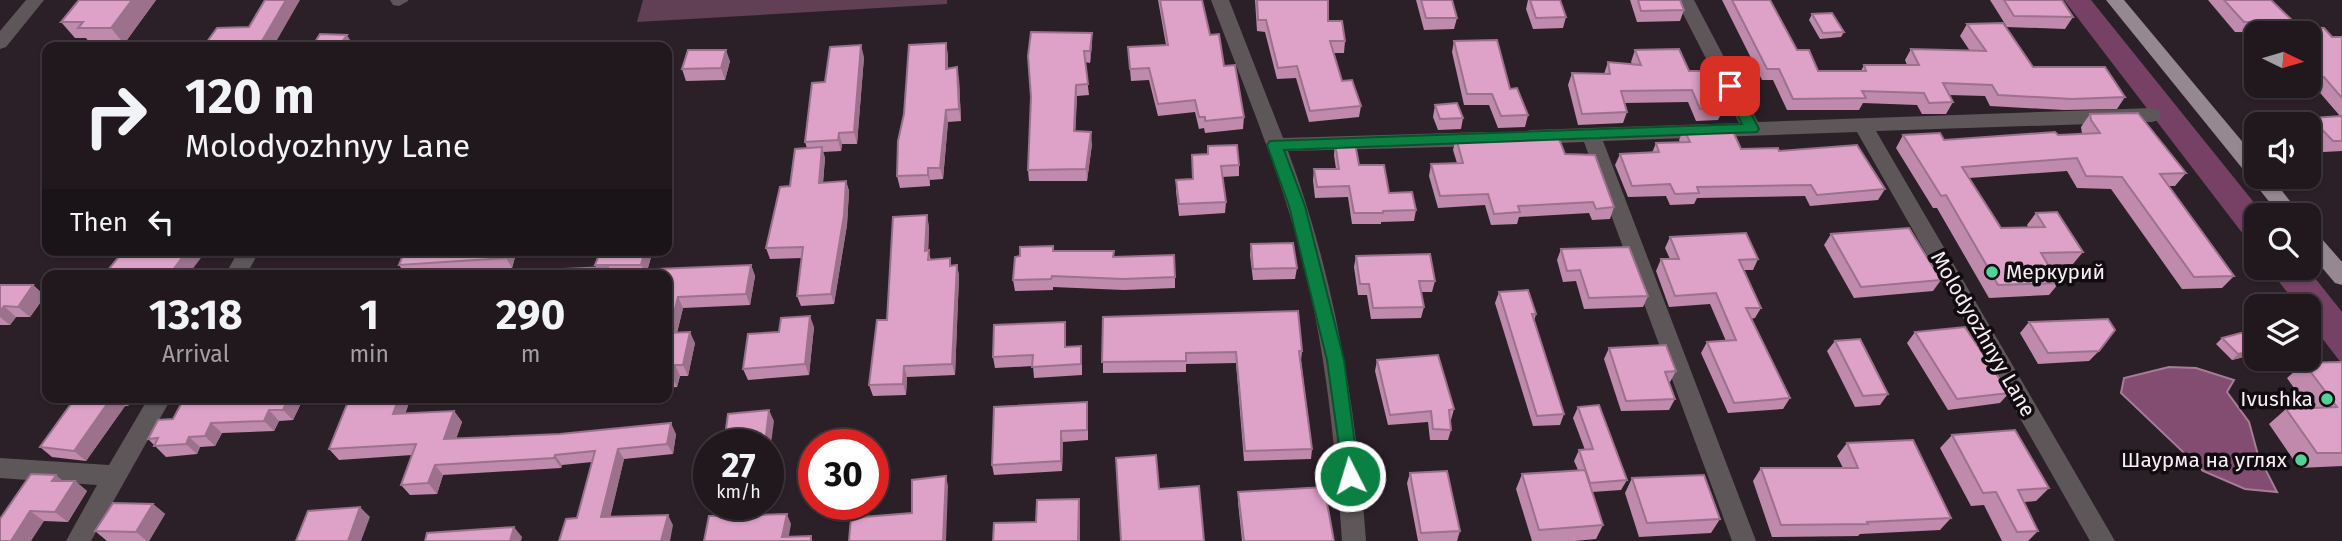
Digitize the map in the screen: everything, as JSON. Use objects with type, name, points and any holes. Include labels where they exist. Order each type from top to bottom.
[{"type":"main road","points":[[2115,0],[2244,157]]},
{"type":"main road","points":[[2270,189],[2281,203]]},
{"type":"main road","points":[[2321,252],[2342,277]]},
{"type":"street","points":[[0,43],[35,0]]},
{"type":"street","points":[[1220,0],[1297,206],[1335,360],[1349,454],[1354,541]]},
{"type":"street","points":[[1685,0],[1752,129]]},
{"type":"street","points":[[1275,145],[2151,114]]},
{"type":"street","name":"Molodyozhnyy Lane","points":[[1864,126],[2103,541]]},
{"type":"street","points":[[1591,135],[1744,541]]},
{"type":"street","points":[[78,541],[157,403]]},
{"type":"street","points":[[0,468],[114,476]]},
{"type":"shaded area","points":[[643,0],[947,0],[947,4],[637,22]]},
{"type":"shaded area","points":[[2064,0],[2091,0],[2254,203],[2244,203],[2244,235]]},
{"type":"shaded area","points":[[2277,280],[2317,280],[2342,312],[2342,364],[2321,337],[2321,294],[2289,294]]},
{"type":"shaded area","points":[[2169,367],[2196,368],[2234,380],[2227,392],[2249,422],[2258,455],[2277,492],[2245,489],[2203,471],[2121,393],[2124,378]]},
{"type":"building","points":[[79,0],[132,0],[111,28],[78,28],[83,22],[61,22]]},
{"type":"building","points":[[265,0],[286,0],[262,41],[315,42],[207,42],[217,28],[249,27]]},
{"type":"building","points":[[1160,0],[1202,0],[1210,35],[1219,34],[1224,66],[1235,65],[1244,117],[1205,121],[1205,117],[1199,117],[1195,100],[1158,104],[1149,68],[1130,69],[1128,47],[1168,45]]},
{"type":"building","points":[[1257,0],[1328,0],[1328,21],[1342,21],[1345,41],[1330,41],[1342,81],[1352,80],[1361,106],[1310,111],[1297,66],[1278,68],[1266,20],[1258,20]]},
{"type":"building","points":[[1421,0],[1452,0],[1457,18],[1426,18]]},
{"type":"building","points":[[1530,0],[1560,0],[1566,17],[1536,18]]},
{"type":"building","points":[[1638,0],[1680,0],[1684,10],[1641,11]]},
{"type":"building","points":[[1732,0],[1770,0],[1797,50],[1809,50],[1818,71],[1866,71],[1864,65],[1919,65],[1911,49],[1986,51],[1967,24],[2003,23],[2033,67],[2105,67],[2125,97],[2072,99],[1998,95],[1992,85],[1943,83],[1953,102],[1929,103],[1924,93],[1862,91],[1866,98],[1793,99],[1779,69],[1767,69]]},
{"type":"building","points":[[2004,0],[2062,0],[2073,17],[2014,16]]},
{"type":"building","points":[[2224,0],[2271,0],[2293,21],[2244,21]]},
{"type":"building","points":[[1832,13],[1844,32],[1823,33],[1812,14]]},
{"type":"building","points":[[2321,28],[2332,37],[2342,37],[2342,98],[2324,77],[2321,77]]},
{"type":"building","points":[[1031,32],[1092,33],[1090,51],[1084,51],[1088,84],[1076,85],[1074,131],[1091,132],[1086,169],[1028,170],[1031,97],[1028,56]]},
{"type":"building","points":[[320,34],[347,35],[342,42],[315,42]]},
{"type":"building","points":[[1497,40],[1510,89],[1517,88],[1528,115],[1501,116],[1492,94],[1467,94],[1454,41]]},
{"type":"building","points":[[946,43],[946,69],[957,67],[959,109],[946,110],[940,168],[928,168],[928,175],[897,176],[898,141],[904,114],[909,45]]},
{"type":"building","points":[[861,45],[854,132],[839,133],[838,140],[805,142],[812,83],[825,82],[830,47]]},
{"type":"building","points":[[1679,49],[1689,71],[1707,71],[1712,83],[1727,83],[1735,100],[1720,100],[1723,109],[1700,109],[1692,90],[1621,91],[1627,112],[1582,114],[1572,73],[1610,74],[1608,62],[1641,65],[1635,50]]},
{"type":"building","points":[[688,50],[726,50],[721,68],[682,69]]},
{"type":"building","points":[[1457,103],[1463,118],[1440,119],[1435,105]]},
{"type":"building","points":[[2138,113],[2186,173],[2160,174],[2234,276],[2194,277],[2122,177],[2086,176],[2077,158],[1962,167],[2001,228],[2045,227],[2036,213],[2057,212],[2083,252],[2041,253],[2059,283],[1998,285],[1946,195],[1941,196],[1903,135],[1940,133],[1944,140],[2055,132],[2058,135],[2100,133],[2090,114]]},
{"type":"building","points":[[2342,116],[2342,141],[2333,141],[2321,128],[2321,117]]},
{"type":"building","points":[[1731,127],[1741,149],[1778,148],[1779,151],[1857,145],[1885,189],[1817,195],[1811,185],[1697,187],[1699,193],[1675,194],[1670,184],[1632,186],[1620,154],[1659,152],[1656,143],[1690,142],[1684,129]]},
{"type":"building","points":[[1557,134],[1565,154],[1595,155],[1614,207],[1596,209],[1593,202],[1518,206],[1520,212],[1494,214],[1488,194],[1440,196],[1431,164],[1463,163],[1456,138]]},
{"type":"building","points":[[1335,143],[1355,143],[1359,165],[1384,165],[1389,193],[1412,192],[1416,210],[1354,213],[1349,186],[1317,187],[1314,169],[1339,169]]},
{"type":"building","points":[[1237,145],[1239,165],[1221,166],[1226,202],[1179,204],[1176,180],[1193,179],[1192,155],[1208,154],[1208,146]]},
{"type":"building","points":[[822,147],[819,183],[846,181],[844,215],[831,294],[797,296],[803,247],[766,248],[780,187],[790,186],[795,149]]},
{"type":"building","points":[[927,215],[925,251],[929,250],[928,260],[950,258],[950,266],[957,265],[952,364],[904,366],[903,384],[869,385],[877,320],[887,320],[893,217]]},
{"type":"building","points":[[1909,228],[1941,280],[1861,287],[1831,234]]},
{"type":"building","points":[[1746,233],[1758,259],[1739,260],[1761,308],[1746,308],[1790,398],[1734,403],[1707,342],[1736,340],[1716,293],[1675,296],[1661,259],[1679,259],[1670,237]]},
{"type":"building","points":[[1293,243],[1297,268],[1253,269],[1251,244]]},
{"type":"building","points":[[1053,246],[1053,251],[1114,251],[1113,257],[1174,255],[1175,277],[1123,279],[1052,276],[1051,279],[1013,280],[1015,257],[1020,256],[1020,247]]},
{"type":"building","points":[[1629,247],[1648,296],[1589,298],[1580,270],[1567,271],[1561,249]]},
{"type":"building","points":[[1430,254],[1435,281],[1419,281],[1424,307],[1373,308],[1369,284],[1360,284],[1356,256]]},
{"type":"building","points":[[120,256],[183,256],[173,270],[108,270]]},
{"type":"building","points":[[403,256],[506,256],[506,258],[399,265]]},
{"type":"building","points":[[599,256],[643,256],[641,265],[595,265]]},
{"type":"building","points":[[751,265],[746,294],[678,297],[672,321],[672,270],[658,269]]},
{"type":"building","points":[[608,267],[607,270],[564,269]]},
{"type":"building","points":[[0,285],[33,285],[18,307],[4,306],[0,311]]},
{"type":"building","points":[[1528,290],[1536,314],[1532,314],[1564,414],[1537,416],[1499,292]]},
{"type":"building","points":[[1298,311],[1302,351],[1299,351],[1312,449],[1245,451],[1236,352],[1186,353],[1186,361],[1102,362],[1103,317]]},
{"type":"building","points":[[810,316],[805,364],[743,369],[748,334],[779,332],[781,318]]},
{"type":"building","points":[[2108,319],[2115,330],[2099,351],[2048,353],[2029,322]]},
{"type":"building","points":[[1065,322],[1065,347],[1081,346],[1081,364],[1032,367],[1033,355],[993,357],[994,325]]},
{"type":"building","points":[[1965,327],[2009,393],[1957,399],[1915,332]]},
{"type":"building","points":[[690,332],[683,365],[675,365],[672,377],[672,333]]},
{"type":"building","points":[[2244,332],[2244,353],[2238,354],[2222,338]]},
{"type":"building","points":[[1860,339],[1888,394],[1863,396],[1835,341]]},
{"type":"building","points":[[1666,345],[1676,371],[1665,372],[1675,399],[1626,401],[1609,348]]},
{"type":"building","points":[[1438,355],[1454,409],[1449,410],[1451,430],[1433,429],[1431,411],[1390,415],[1377,360]]},
{"type":"building","points":[[2321,363],[2342,364],[2342,453],[2317,453],[2286,409],[2337,407],[2310,371],[2321,371]]},
{"type":"building","points":[[1087,402],[1087,430],[1061,431],[1061,461],[992,465],[994,407]]},
{"type":"building","points":[[72,403],[108,403],[74,451],[40,447]]},
{"type":"building","points":[[182,403],[286,403],[283,410],[269,410],[264,421],[211,423],[205,436],[189,437],[186,444],[154,446],[158,438],[148,439],[158,420],[173,419]]},
{"type":"building","points":[[348,403],[397,403],[393,414],[454,411],[444,439],[560,434],[671,423],[667,444],[618,449],[601,517],[668,515],[661,541],[559,541],[566,519],[577,518],[595,451],[555,455],[554,458],[435,465],[428,483],[401,485],[416,444],[329,449]]},
{"type":"building","points":[[1599,405],[1627,480],[1590,483],[1579,450],[1593,449],[1578,407]]},
{"type":"building","points":[[769,410],[767,429],[726,429],[728,414]]},
{"type":"building","points":[[2015,430],[2049,488],[2018,490],[2038,531],[2017,532],[1996,492],[1983,493],[1952,435]]},
{"type":"building","points":[[1913,440],[1951,518],[1867,522],[1868,524],[1781,525],[1761,468],[1858,468],[1847,443]]},
{"type":"building","points":[[1156,455],[1159,489],[1199,486],[1204,541],[1121,541],[1116,458]]},
{"type":"building","points":[[1585,470],[1603,525],[1539,530],[1522,474]]},
{"type":"building","points":[[1447,471],[1460,531],[1421,533],[1410,473]]},
{"type":"building","points":[[31,474],[56,475],[52,481],[75,481],[55,512],[30,511],[11,541],[0,541],[0,519]]},
{"type":"building","points":[[1704,475],[1720,519],[1647,523],[1632,478]]},
{"type":"building","points":[[946,476],[943,541],[849,541],[851,520],[889,520],[889,515],[912,513],[912,480]]},
{"type":"building","points":[[1324,487],[1334,541],[1244,541],[1238,492]]},
{"type":"building","points":[[1079,499],[1078,541],[993,541],[994,523],[1036,522],[1037,500]]},
{"type":"building","points":[[113,503],[153,504],[136,532],[95,531]]},
{"type":"building","points":[[360,507],[348,541],[296,541],[308,511]]},
{"type":"building","points":[[784,514],[787,514],[782,537],[811,536],[811,541],[704,541],[708,520],[784,520]]},
{"type":"building","points":[[514,527],[510,541],[425,541],[427,533]]},
{"type":"place","name":"Меркурий","points":[[1992,272]]},
{"type":"place","name":"Ivushka","points":[[2327,399]]},
{"type":"place","name":"Шаурма на углях","points":[[2301,460]]},
{"type":"route","points":[[1350,476],[1335,360],[1297,206],[1275,145],[1752,129],[1730,86]]}]
